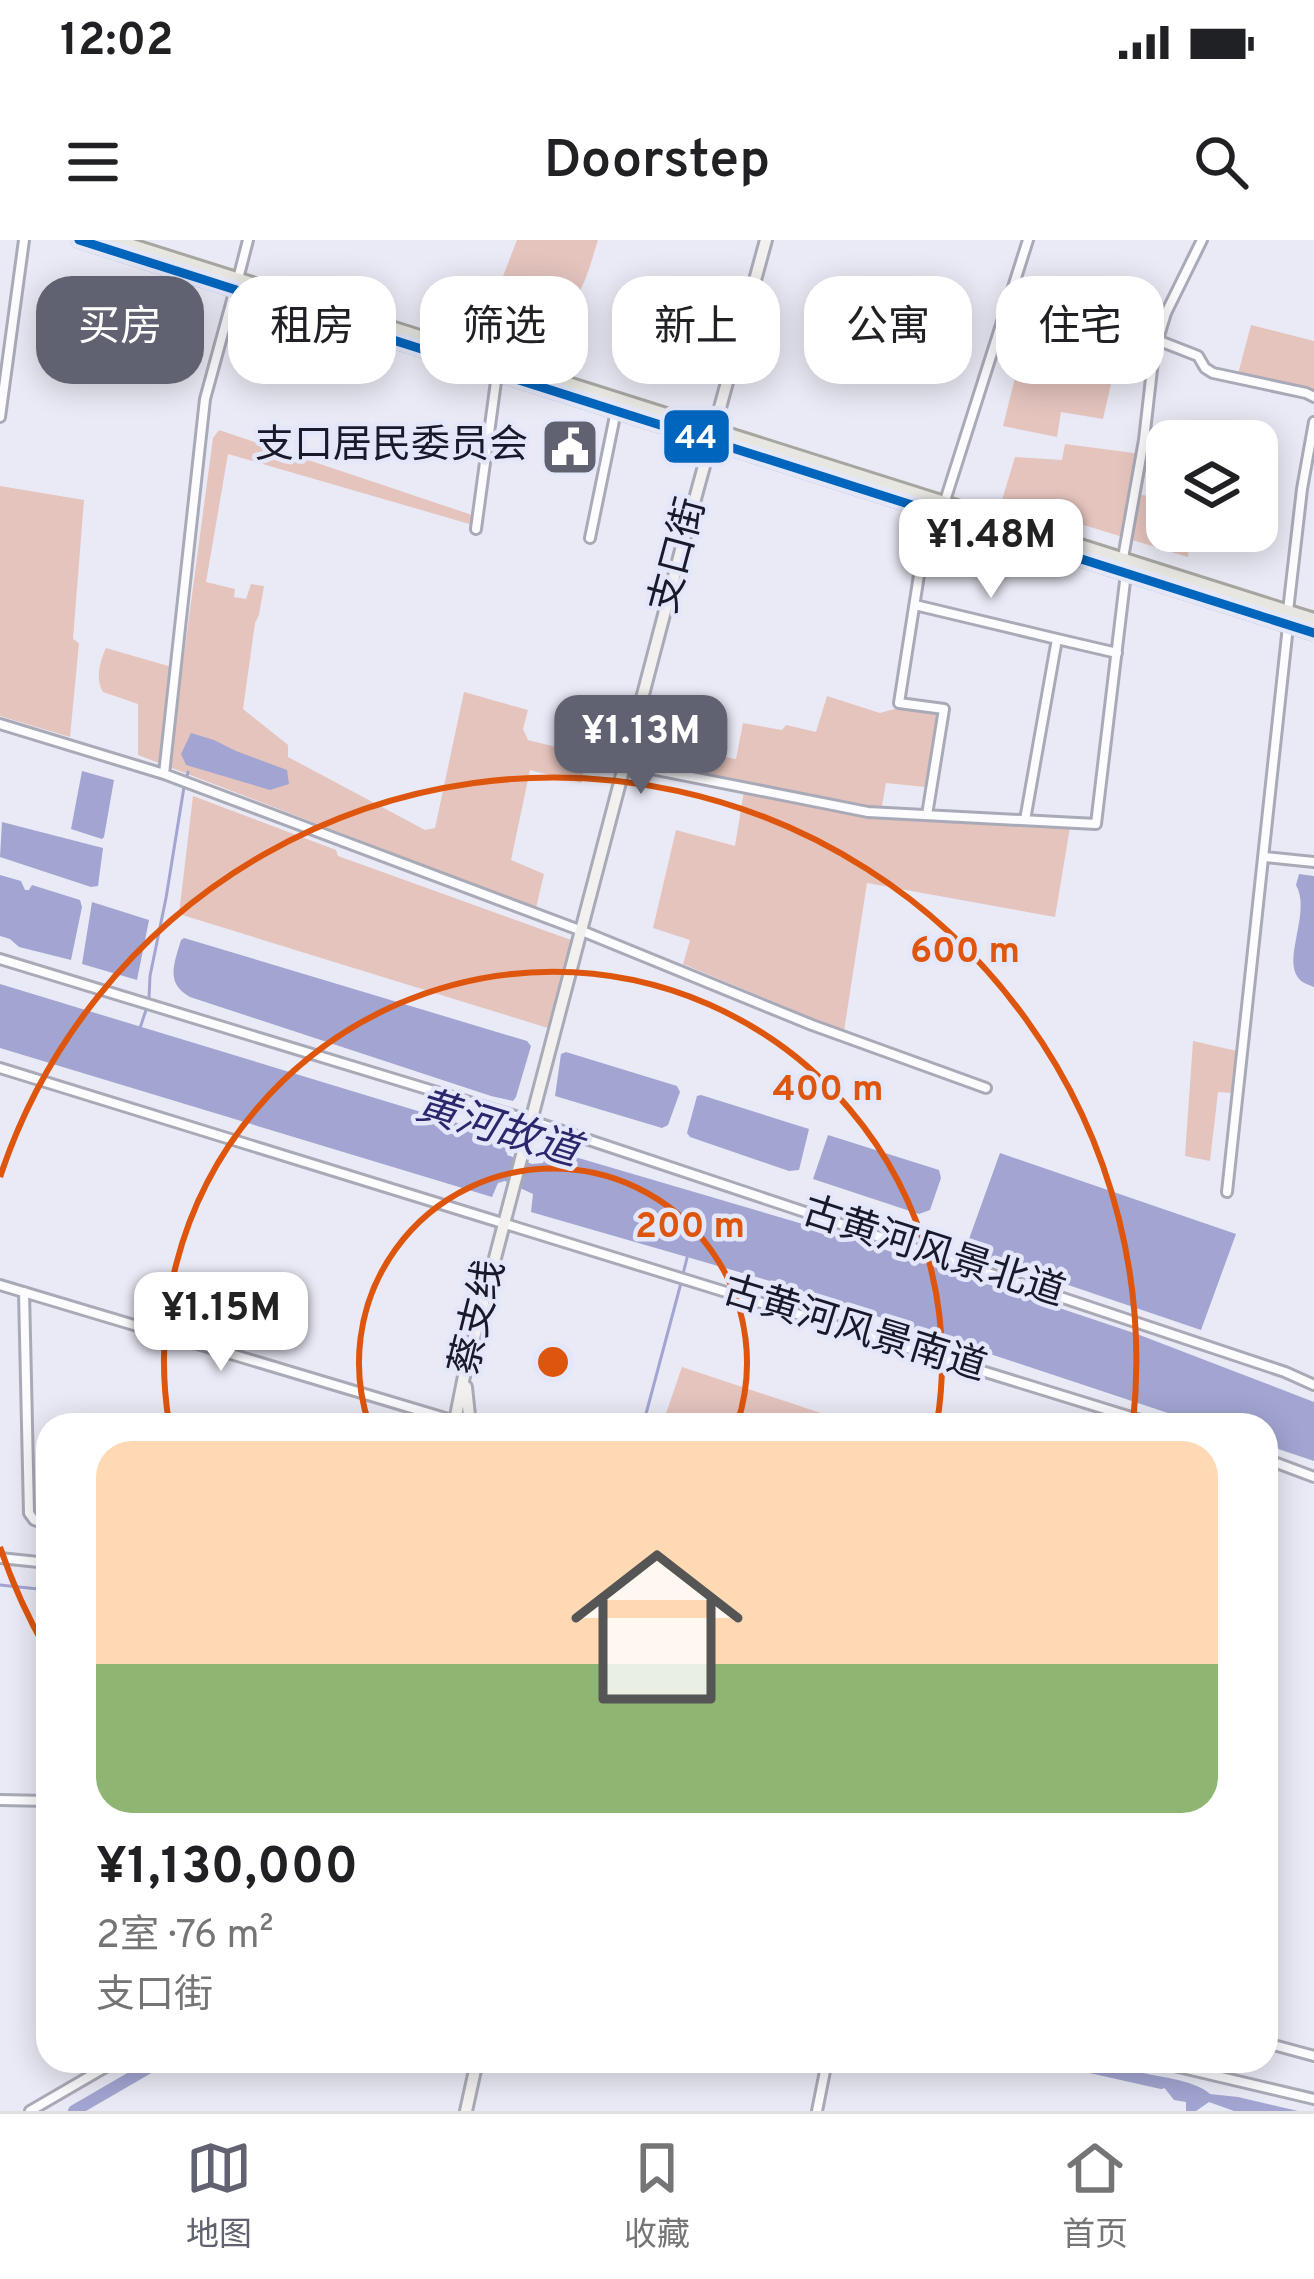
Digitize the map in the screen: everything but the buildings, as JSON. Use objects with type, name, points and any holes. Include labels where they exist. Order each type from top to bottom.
[{"type":"main road","points":[[79,240],[228,282]]},
{"type":"main road","points":[[113,240],[228,282]]},
{"type":"main road","points":[[396,336],[944,504],[1125,567]]},
{"type":"main road","points":[[531,384],[712,436],[929,511],[1288,618],[1314,633]]},
{"type":"main road","points":[[1288,618],[1314,620]]},
{"type":"street","points":[[0,417],[24,240]]},
{"type":"street","points":[[239,276],[248,240]]},
{"type":"street","name":"支口街","points":[[524,1152],[766,240]]},
{"type":"street","points":[[944,504],[1028,240]]},
{"type":"street","points":[[1164,320],[1202,240]]},
{"type":"street","points":[[164,774],[205,399],[228,317]]},
{"type":"street","points":[[1164,343],[1198,356],[1213,373],[1314,397]]},
{"type":"street","points":[[476,530],[496,384]]},
{"type":"street","points":[[626,764],[868,812],[1096,824],[1151,384]]},
{"type":"street","points":[[590,538],[616,411]]},
{"type":"street","points":[[1227,1192],[1302,488],[1314,422]]},
{"type":"street","points":[[927,815],[944,709],[899,704],[929,511]]},
{"type":"street","points":[[915,605],[1117,652]]},
{"type":"street","points":[[1025,820],[1057,639]]},
{"type":"street","points":[[0,724],[164,774],[986,1088]]},
{"type":"street","points":[[1265,857],[1314,862]]},
{"type":"street","name":"古黄河风景北道","points":[[0,959],[532,1120],[1314,1385]]},
{"type":"street","name":"古黄河风景南道","points":[[0,1068],[1117,1413]]},
{"type":"street","name":"蔡支线","points":[[457,1413],[524,1152]]},
{"type":"street","points":[[0,1285],[431,1413]]},
{"type":"street","points":[[24,1292],[29,1514],[36,1521]]},
{"type":"street","points":[[467,1365],[469,1413]]},
{"type":"street","points":[[1278,1464],[1314,1477]]},
{"type":"street","points":[[0,1558],[36,1562]]},
{"type":"street","points":[[0,1800],[36,1801]]},
{"type":"street","points":[[1278,2046],[1314,2056]]},
{"type":"street","points":[[30,2111],[95,2073]]},
{"type":"street","points":[[466,2111],[475,2073]]},
{"type":"street","points":[[817,2111],[825,2073]]},
{"type":"street","points":[[1204,2073],[1314,2099]]},
{"type":"shaded area","points":[[517,240],[598,240],[586,276],[503,276]]},
{"type":"shaded area","points":[[1251,325],[1314,341],[1314,391],[1238,374]]},
{"type":"shaded area","points":[[1014,384],[1111,384],[1103,419],[1061,412],[1057,437],[1003,426]]},
{"type":"shaded area","points":[[219,430],[472,515],[473,525],[228,454],[206,582],[235,589],[234,597],[246,599],[251,584],[264,586],[243,709],[288,745],[288,757],[425,830],[435,828],[464,692],[528,710],[523,729],[528,740],[588,755],[581,783],[530,770],[511,860],[544,874],[536,908],[138,755],[138,704],[103,692],[100,664],[106,648],[182,670],[213,438]]},
{"type":"shaded area","points":[[1065,444],[1146,455],[1141,495],[1146,496],[1146,544],[1002,500],[1015,457],[1062,460]]},
{"type":"shaded area","points":[[0,486],[84,500],[70,737],[0,716]]},
{"type":"shaded area","points":[[827,696],[880,713],[898,708],[950,717],[936,788],[886,783],[880,817],[1070,827],[1055,917],[867,883],[844,1031],[683,964],[690,940],[653,928],[676,830],[735,846],[745,785],[687,772],[692,750],[736,759],[743,723],[816,732]]},
{"type":"shaded area","points":[[193,796],[336,850],[338,856],[571,940],[548,1028],[179,914]]},
{"type":"shaded area","points":[[1193,1041],[1237,1051],[1233,1093],[1218,1092],[1210,1161],[1185,1156]]},
{"type":"shaded area","points":[[682,1367],[821,1413],[666,1413]]},
{"type":"water","points":[[191,733],[287,770],[289,784],[270,790],[186,765],[181,754]]},
{"type":"water","points":[[82,771],[114,780],[102,839],[71,829]]},
{"type":"water","points":[[2,822],[103,848],[98,886],[0,857]]},
{"type":"water","points":[[1299,874],[1314,876],[1314,987],[1300,980],[1294,967],[1301,907],[1296,885]]},
{"type":"water","points":[[0,875],[21,881],[25,890],[32,885],[80,900],[71,960],[19,947],[0,936]]},
{"type":"water","points":[[92,902],[149,920],[137,980],[82,964]]},
{"type":"water","points":[[184,938],[527,1041],[531,1046],[516,1097],[513,1101],[491,1096],[190,997],[174,979]]},
{"type":"water","points":[[0,984],[510,1139],[507,1155],[532,1164],[543,1163],[548,1149],[847,1237],[1137,1334],[1314,1402],[1314,1461],[1278,1449],[1278,1413],[1168,1413],[777,1283],[531,1212],[533,1194],[505,1181],[498,1183],[492,1197],[0,1048]]},
{"type":"water","points":[[561,1054],[677,1086],[680,1092],[668,1125],[662,1128],[555,1096]]},
{"type":"water","points":[[701,1095],[809,1129],[799,1170],[789,1171],[690,1137],[687,1133]]},
{"type":"water","points":[[828,1135],[939,1170],[941,1178],[930,1210],[919,1214],[813,1179]]},
{"type":"water","points":[[1000,1153],[1236,1234],[1201,1330],[965,1250]]},
{"type":"water","points":[[1151,2075],[1210,2094],[1298,2111],[1234,2111],[1209,2102],[1196,2111],[1186,2111],[1186,2102],[1174,2100],[1163,2086],[1149,2083]]},
{"type":"waterway","points":[[187,776],[188,772]]},
{"type":"waterway","points":[[149,998],[184,787]]},
{"type":"waterway","points":[[139,1031],[146,1010]]},
{"type":"waterway","points":[[683,1274],[687,1258]]},
{"type":"waterway","points":[[646,1413],[681,1283]]},
{"type":"waterway","points":[[0,1585],[36,1589]]},
{"type":"waterway","points":[[74,2111],[139,2073]]},
{"type":"waterway","points":[[1116,2073],[1161,2083]]},
{"type":"transit line","name":"44","points":[[79,240],[1314,633]]},
{"type":"place","name":"支口居民委员会","points":[[570,447]]},
{"type":"water label","name":"黄河故道","points":[[497,1131]]}]
